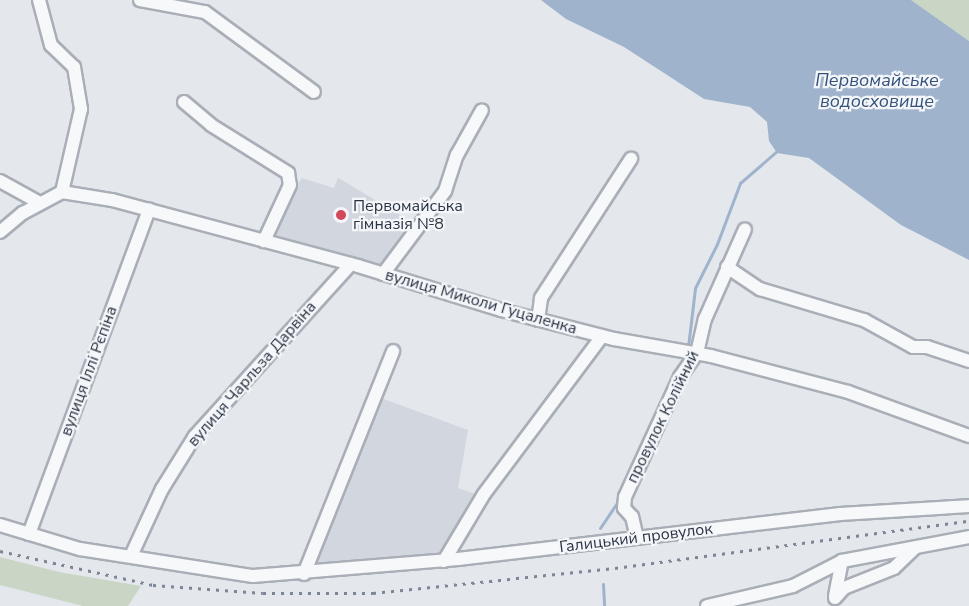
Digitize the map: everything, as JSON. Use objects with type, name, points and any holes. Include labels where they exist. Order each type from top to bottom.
[{"type":"street","points":[[0,232],[40,203],[62,192],[81,109],[74,67],[51,45],[39,0]]},
{"type":"street","points":[[140,0],[205,12],[314,92]]},
{"type":"street","points":[[184,102],[211,125],[288,173],[290,185],[264,241]]},
{"type":"street","points":[[383,274],[445,191],[457,155],[482,110]]},
{"type":"street","points":[[538,320],[541,297],[631,159]]},
{"type":"street","points":[[0,181],[40,203]]},
{"type":"street","name":"вулиця Миколи Гуцаленка","points":[[62,192],[149,210],[351,264],[538,320],[602,336],[697,353],[848,392],[969,436]]},
{"type":"street","name":"вулиця Іллі Рєпіна","points":[[29,534],[149,210]]},
{"type":"street","name":"провулок Колійний","points":[[637,538],[632,517],[624,508],[625,497],[680,376],[697,353],[705,319],[745,229]]},
{"type":"street","name":"вулиця Чарльза Дарвіна","points":[[131,556],[162,489],[195,436],[351,264]]},
{"type":"street","points":[[727,267],[760,289],[864,320],[913,346],[927,347],[969,361]]},
{"type":"street","points":[[444,561],[484,494],[602,336]]},
{"type":"street","points":[[304,574],[393,351]]},
{"type":"street","name":"Галицький провулок","points":[[0,525],[80,549],[253,576],[304,574],[444,561],[840,514],[969,506]]},
{"type":"street","points":[[708,606],[793,586],[842,561],[969,537]]},
{"type":"street","points":[[835,602],[844,588],[894,568],[916,546]]},
{"type":"street","points":[[835,602],[842,561]]},
{"type":"shaded area","name":"Первомайська гімназія №8","points":[[302,178],[334,188],[338,178],[413,223],[379,267],[274,239],[288,198]]},
{"type":"shaded area","points":[[373,395],[468,430],[458,488],[478,495],[440,556],[315,565]]},
{"type":"green space","points":[[911,0],[969,0],[969,41],[926,11]]},
{"type":"green space","points":[[0,557],[59,572],[141,586],[128,606],[83,606],[0,585]]},
{"type":"water","name":"Первомайське водосховище","points":[[541,0],[911,0],[969,41],[969,260],[901,225],[809,158],[777,153],[769,141],[767,122],[750,107],[704,99],[624,47],[566,19]]},
{"type":"waterway","points":[[688,347],[695,288],[717,244],[740,183],[777,151]]},
{"type":"waterway","points":[[677,371],[682,362]]},
{"type":"waterway","points":[[600,528],[621,497]]},
{"type":"waterway","points":[[603,584],[604,606]]},
{"type":"railway","points":[[0,551],[153,585],[263,593],[373,593],[615,568],[969,521]]},
{"type":"place","name":"Первомайська гімназія №8","points":[[341,215]]}]
